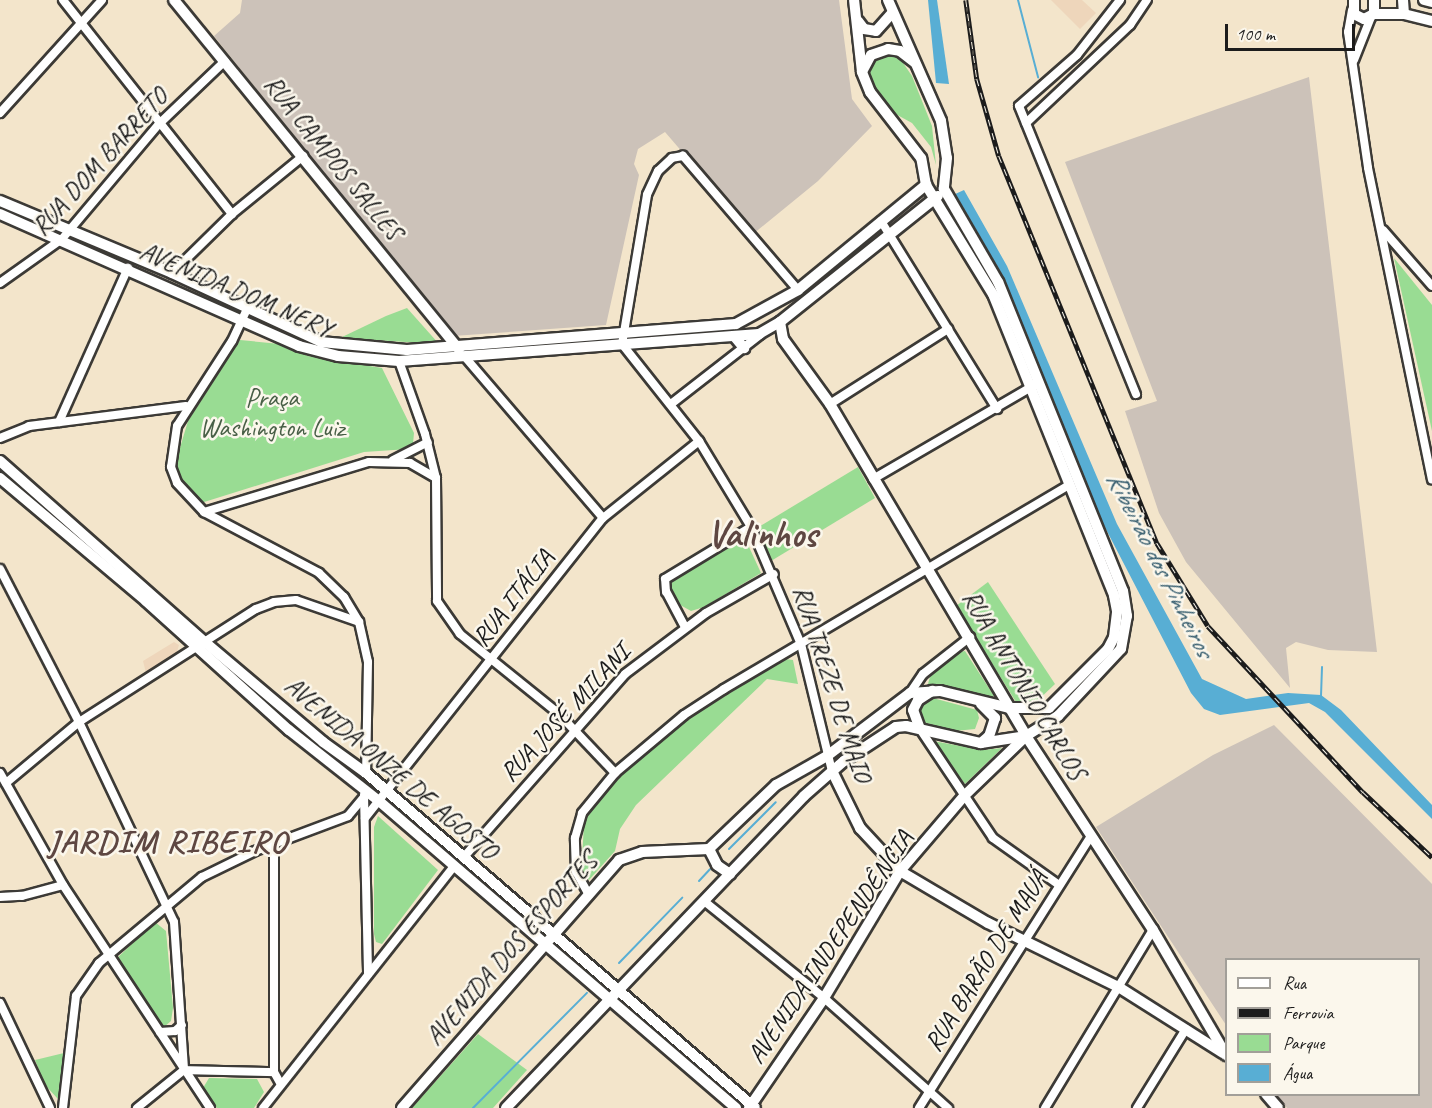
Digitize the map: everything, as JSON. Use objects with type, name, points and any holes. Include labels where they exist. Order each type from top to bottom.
[{"type":"main road","name":"RUA CAMPOS SALLES","points":[[174,0],[465,357]]},
{"type":"main road","points":[[511,1106],[618,988],[832,771],[885,732],[906,726],[981,743],[1026,736],[1058,716],[1105,670],[1121,649],[1127,616],[1123,591],[1035,384],[994,296],[926,185],[921,159],[878,105],[862,72],[854,0]]},
{"type":"main road","points":[[730,874],[712,860],[709,849],[776,785],[827,756],[910,693],[932,691],[1009,708],[1048,708],[1108,649],[1114,637],[1117,611],[1114,595],[1069,485],[998,282],[944,189],[945,139],[929,90],[914,62],[888,0]]},
{"type":"main road","points":[[1372,16],[1374,0]]},
{"type":"main road","points":[[1403,0],[1404,14]]},
{"type":"main road","points":[[1424,0],[1432,2]]},
{"type":"main road","points":[[1353,5],[1360,18],[1404,14],[1432,21]]},
{"type":"main road","points":[[858,21],[864,28],[876,31],[893,12]]},
{"type":"main road","points":[[862,72],[871,55],[888,49],[900,51],[914,62]]},
{"type":"main road","points":[[622,339],[747,321],[798,290],[926,185]]},
{"type":"main road","points":[[622,339],[734,336],[764,332],[780,322],[944,189]]},
{"type":"main road","name":"AVENIDA DOM NERY","points":[[0,201],[128,268],[245,315],[321,342],[348,347],[407,350],[622,339]]},
{"type":"main road","name":"AVENIDA DOM NERY","points":[[0,214],[172,273],[245,315],[317,352],[399,361],[465,357],[622,339]]},
{"type":"main road","points":[[747,321],[764,332],[783,339]]},
{"type":"main road","name":"RUA ANTÔNIO CARLOS","points":[[780,322],[783,339],[830,404],[970,637],[1026,736],[1153,930],[1225,1053]]},
{"type":"main road","points":[[734,336],[744,348]]},
{"type":"main road","name":"AVENIDA ONZE DE AGOSTO","points":[[0,461],[206,643],[323,742],[366,773],[618,988],[752,1107]]},
{"type":"main road","name":"AVENIDA ONZE DE AGOSTO","points":[[0,478],[289,730],[364,793],[379,801],[736,1108]]},
{"type":"main road","points":[[920,729],[912,710],[918,700],[932,691]]},
{"type":"main road","points":[[978,701],[995,718],[989,736],[981,743]]},
{"type":"main road","name":"AVENIDA INDEPENDÊNCIA","points":[[752,1107],[824,998],[900,872],[965,795],[1026,736]]},
{"type":"main road","name":"RUA TREZE DE MAIO","points":[[832,771],[860,828],[900,872],[1120,988],[1225,1054]]},
{"type":"main road","name":"AVENIDA DOS ESPORTES","points":[[402,1108],[619,860],[630,854],[709,849]]},
{"type":"main road","points":[[1182,1027],[1194,1025],[1201,1013]]},
{"type":"main road","points":[[1267,1096],[1278,1108]]},
{"type":"street","points":[[63,0],[232,214]]},
{"type":"street","points":[[0,113],[102,0]]},
{"type":"street","points":[[1120,0],[1077,55],[1021,103],[1026,123],[1136,394]]},
{"type":"street","points":[[1026,123],[1130,25],[1147,0]]},
{"type":"street","points":[[1353,5],[1348,32],[1368,168],[1383,230],[1432,478]]},
{"type":"street","points":[[1353,64],[1372,16]]},
{"type":"street","name":"RUA DOM BARRETO","points":[[0,283],[66,235],[159,124],[225,61]]},
{"type":"street","points":[[172,273],[232,214],[303,156]]},
{"type":"street","points":[[622,339],[647,195],[658,171],[672,158],[683,156],[798,290]]},
{"type":"street","points":[[881,221],[890,232],[997,409]]},
{"type":"street","points":[[1383,230],[1432,286]]},
{"type":"street","points":[[58,422],[128,268]]},
{"type":"street","points":[[245,315],[223,356],[186,406],[177,426],[171,467],[177,483],[204,512],[320,573],[333,583],[359,622],[368,662],[366,773]]},
{"type":"street","points":[[830,404],[948,329]]},
{"type":"street","points":[[671,404],[764,332]]},
{"type":"street","name":"RUA TREZE DE MAIO","points":[[622,339],[699,441],[752,527],[774,574],[801,644],[832,771]]},
{"type":"street","points":[[465,357],[603,518]]},
{"type":"street","points":[[399,361],[428,442],[436,478],[437,601],[460,634],[574,729],[615,773]]},
{"type":"street","points":[[873,479],[997,409],[1035,384]]},
{"type":"street","points":[[0,438],[29,426],[186,406]]},
{"type":"street","name":"RUA ITÁLIA","points":[[365,818],[603,518],[699,441]]},
{"type":"street","points":[[204,512],[356,465],[392,460],[428,442]]},
{"type":"street","points":[[392,460],[426,469],[436,478]]},
{"type":"street","points":[[589,895],[576,872],[575,838],[582,813],[615,773],[684,715],[1069,485]]},
{"type":"street","points":[[685,627],[666,592],[666,579],[752,527]]},
{"type":"street","points":[[0,569],[79,722],[167,905],[178,941],[184,1070]]},
{"type":"street","name":"RUA JOSÉ MILANI","points":[[463,858],[574,729],[625,674],[685,627],[774,574]]},
{"type":"street","points":[[6,783],[79,722],[256,609],[274,602],[296,600],[322,606],[359,622]]},
{"type":"street","points":[[910,693],[922,674],[970,637]]},
{"type":"street","points":[[920,729],[1005,850],[1059,885]]},
{"type":"street","points":[[0,773],[63,885],[210,1108]]},
{"type":"street","points":[[348,816],[364,793]]},
{"type":"street","points":[[364,793],[368,974]]},
{"type":"street","points":[[63,1108],[76,996],[88,976],[110,954],[202,877],[348,816],[365,818]]},
{"type":"street","name":"RUA BARÃO DE MAUÁ","points":[[919,1108],[1090,837]]},
{"type":"street","points":[[274,845],[274,1072],[280,1083]]},
{"type":"street","points":[[263,1108],[280,1083],[453,867]]},
{"type":"street","points":[[0,897],[22,896],[63,885]]},
{"type":"street","points":[[704,901],[824,998],[948,1108]]},
{"type":"street","points":[[1045,1108],[1120,988],[1153,930]]},
{"type":"street","points":[[0,1003],[50,1108]]},
{"type":"street","points":[[160,1032],[175,1031],[182,1025]]},
{"type":"street","points":[[1137,1108],[1182,1027]]},
{"type":"street","points":[[136,1108],[184,1070],[274,1072]]},
{"type":"shaded area","points":[[242,0],[839,0],[852,99],[872,126],[818,181],[753,234],[665,132],[638,149],[634,164],[639,175],[606,325],[453,336],[214,36],[240,13]]},
{"type":"shaded area","points":[[1051,0],[1082,0],[1096,13],[1080,29]]},
{"type":"shaded area","points":[[1309,77],[1377,652],[1328,650],[1296,642],[1286,648],[1290,688],[1186,562],[1159,513],[1125,411],[1157,401],[1065,162]]},
{"type":"shaded area","points":[[174,642],[179,645],[177,652],[146,673],[143,661]]},
{"type":"shaded area","points":[[1274,725],[1432,884],[1432,1108],[1287,1108],[1277,1096],[1420,1096],[1420,958],[1225,958],[1225,1023],[1096,827],[1213,755]]},
{"type":"green space","points":[[887,54],[899,57],[912,76],[932,126],[936,165],[931,147],[912,123],[890,111],[878,98],[870,73],[874,60]]},
{"type":"green space","points":[[1394,258],[1432,305],[1432,431]]},
{"type":"green space","points":[[407,308],[439,344],[340,338],[386,316]]},
{"type":"green space","name":"Praça Washington Luiz","points":[[240,340],[280,344],[308,356],[382,368],[414,433],[413,444],[409,449],[364,452],[201,503],[177,474],[176,461],[188,421]]},
{"type":"green space","points":[[858,467],[875,498],[771,561],[757,528]]},
{"type":"green space","points":[[744,536],[761,573],[704,607],[691,611],[673,601],[670,587],[676,574]]},
{"type":"green space","points":[[988,582],[1055,684],[1034,704],[1016,702],[956,606]]},
{"type":"green space","points":[[965,651],[993,697],[928,684],[931,673],[954,653]]},
{"type":"green space","points":[[785,659],[793,660],[798,684],[767,679],[636,805],[620,829],[615,851],[589,880],[581,874],[584,825],[590,809],[611,782],[678,725]]},
{"type":"green space","points":[[933,698],[977,710],[979,718],[975,729],[955,731],[923,722],[919,712],[924,702]]},
{"type":"green space","points":[[933,741],[983,750],[1002,748],[965,784]]},
{"type":"green space","points":[[378,816],[438,870],[382,944],[376,942],[374,934],[374,827]]},
{"type":"green space","points":[[155,922],[166,931],[173,1008],[171,1021],[164,1027],[116,959]]},
{"type":"green space","points":[[478,1034],[527,1070],[493,1108],[412,1108]]},
{"type":"green space","points":[[64,1053],[64,1074],[58,1099],[45,1085],[35,1060]]},
{"type":"green space","points":[[209,1078],[257,1079],[264,1092],[254,1108],[217,1108],[203,1088]]},
{"type":"water","points":[[928,0],[937,0],[949,84],[936,83]]},
{"type":"water","points":[[964,190],[1007,266],[1117,524],[1202,679],[1246,699],[1288,693],[1321,695],[1341,710],[1432,805],[1432,819],[1325,712],[1309,703],[1220,715],[1204,709],[1191,693],[1084,487],[997,269],[953,195]]},
{"type":"waterway","points":[[1018,0],[1038,77]]},
{"type":"waterway","points":[[1321,696],[1322,667]]},
{"type":"waterway","points":[[729,849],[776,802]]},
{"type":"waterway","points":[[699,881],[710,869]]},
{"type":"waterway","points":[[619,963],[682,898]]},
{"type":"waterway","points":[[473,1108],[587,993]]},
{"type":"railway","points":[[966,0],[977,79],[999,156],[1157,543],[1208,626],[1363,792],[1432,857]]},
{"type":"district","name":"Valinhos","points":[[762,534]]},
{"type":"district","name":"JARDIM RIBEIRO","points":[[168,842]]},
{"type":"water label","name":"Ribeirão dos Pinheiros","points":[[1160,564]]}]
